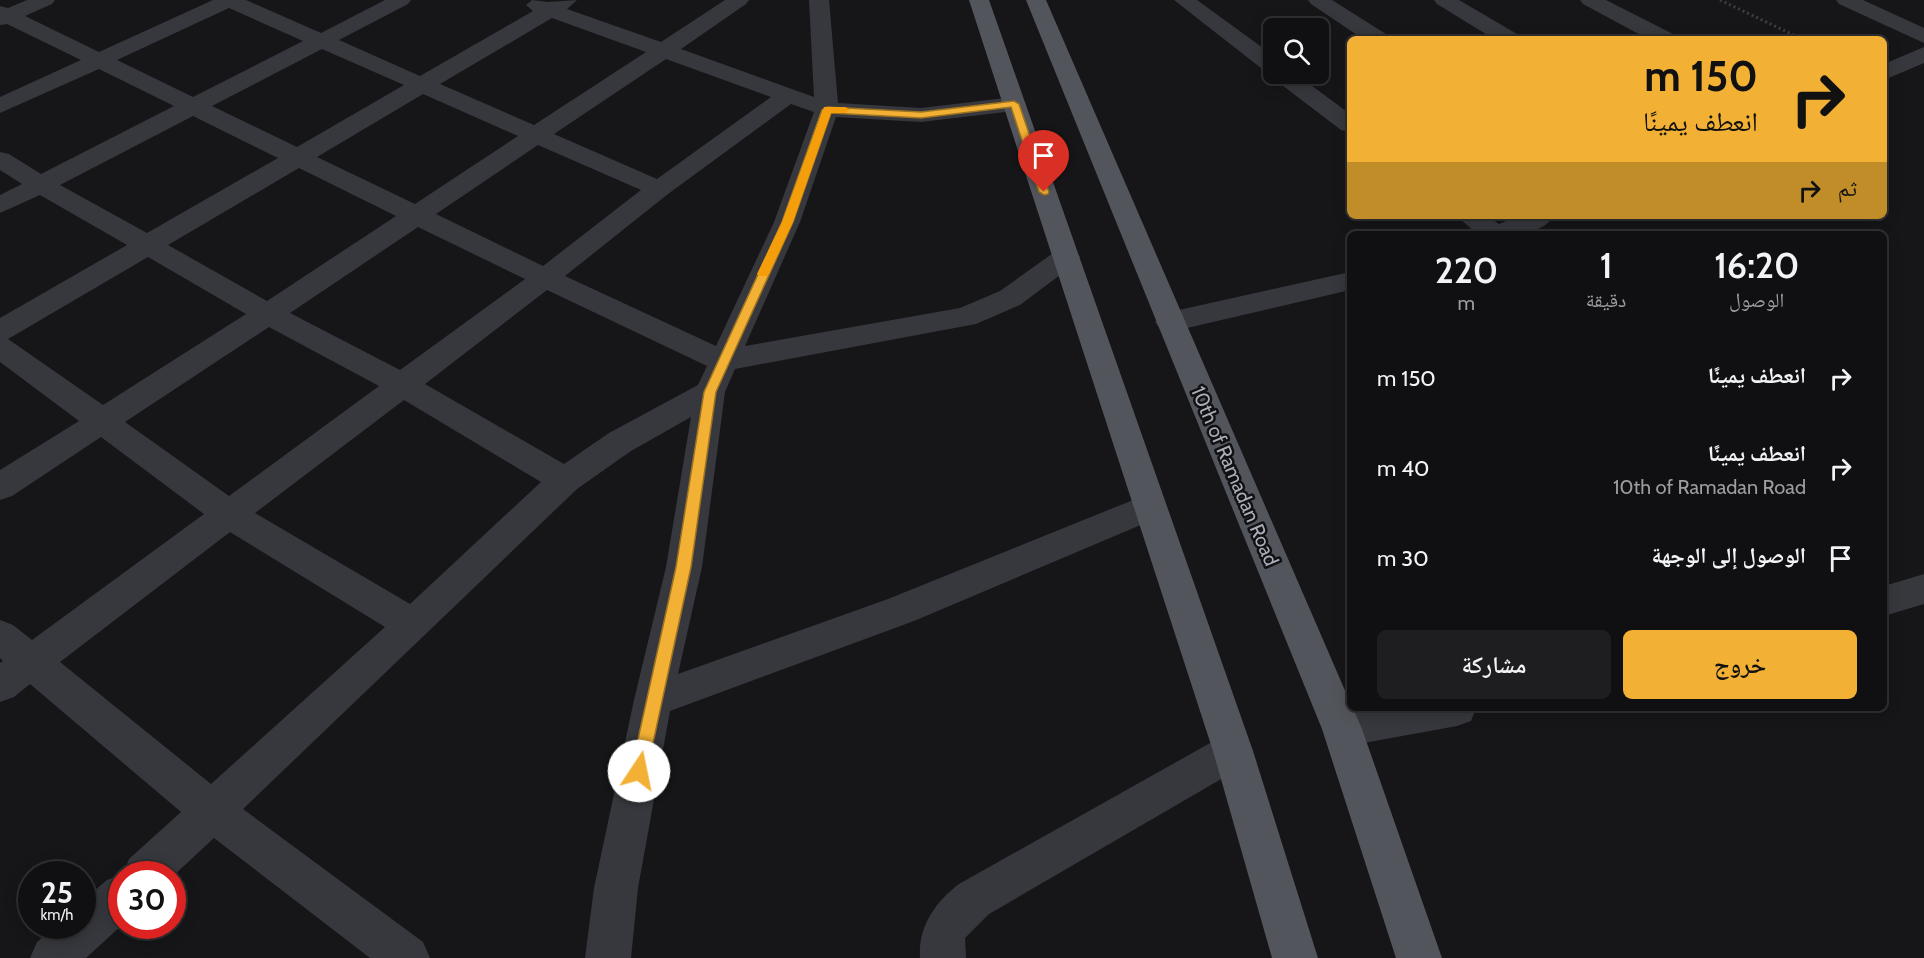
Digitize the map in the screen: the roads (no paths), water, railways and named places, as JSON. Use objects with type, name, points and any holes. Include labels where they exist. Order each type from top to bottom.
[{"type":"main road","points":[[979,0],[1233,752],[1295,958]]},
{"type":"main road","name":"10th of Ramadan Road","points":[[1036,0],[1342,729],[1419,958]]},
{"type":"street","points":[[2,16],[45,0]]},
{"type":"street","points":[[0,106],[229,0],[658,189]]},
{"type":"street","points":[[0,205],[401,0]]},
{"type":"street","points":[[524,0],[559,5],[662,50],[827,110],[921,115],[1014,104]]},
{"type":"street","points":[[0,487],[268,314],[739,0]]},
{"type":"street","points":[[608,958],[616,888],[653,700],[684,567],[710,392],[787,222],[827,110],[819,0]]},
{"type":"street","points":[[1185,0],[1263,59]]},
{"type":"street","points":[[1318,0],[1373,36]]},
{"type":"street","points":[[1444,0],[1504,36]]},
{"type":"street","points":[[1590,0],[1659,36]]},
{"type":"street","points":[[1846,0],[1924,36]]},
{"type":"street","points":[[0,331],[559,5]]},
{"type":"street","points":[[2,16],[195,106],[545,279],[723,361],[966,317],[1010,298],[1066,257]]},
{"type":"street","points":[[1887,72],[1924,54]]},
{"type":"street","points":[[1295,84],[1347,123]]},
{"type":"street","points":[[0,685],[401,384],[545,279],[658,189],[788,95]]},
{"type":"street","points":[[0,159],[268,314],[401,384],[565,480]]},
{"type":"street","points":[[1474,219],[1490,231]]},
{"type":"street","points":[[1507,231],[1534,219]]},
{"type":"street","points":[[1170,322],[1347,282]]},
{"type":"street","points":[[0,347],[229,514],[413,625]]},
{"type":"street","points":[[158,861],[413,625],[565,480],[620,442],[710,392]]},
{"type":"street","points":[[653,700],[901,610],[1150,507]]},
{"type":"street","points":[[1887,600],[1924,590]]},
{"type":"street","points":[[0,636],[212,812],[407,958]]},
{"type":"street","points":[[1342,729],[1441,711]]},
{"type":"street","points":[[943,958],[945,927],[956,913],[974,899],[1233,752]]},
{"type":"street","points":[[53,958],[108,908]]}]
